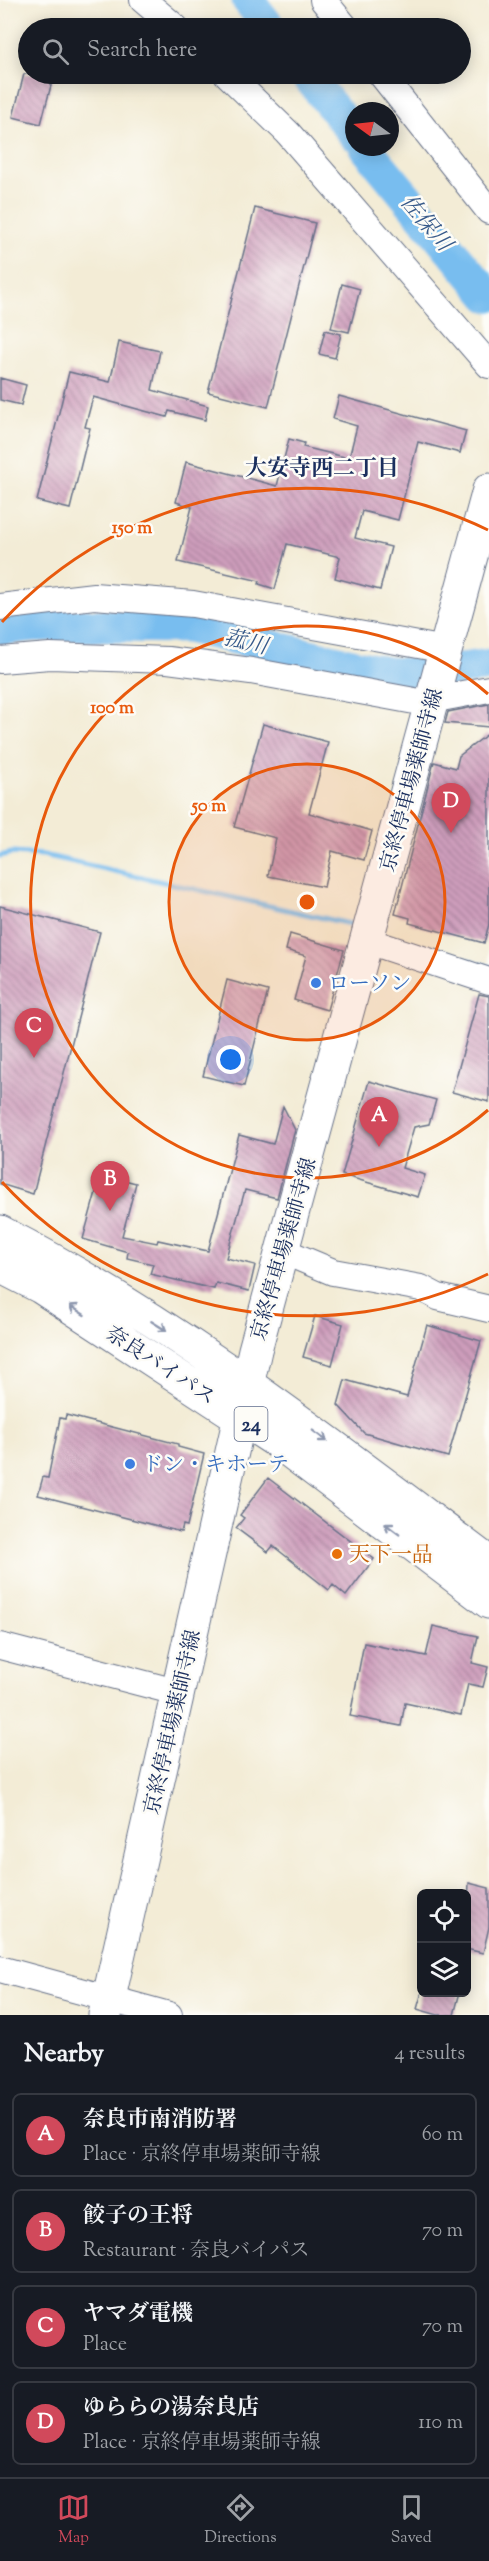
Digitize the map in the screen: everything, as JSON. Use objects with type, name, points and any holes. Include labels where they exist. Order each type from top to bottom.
[{"type":"main road","name":"京終停車場薬師寺線","points":[[107,2007],[180,1693],[248,1382],[489,490]]},
{"type":"main road","name":"奈良バイパス","points":[[0,1232],[53,1259],[248,1382],[489,1563]]},
{"type":"main road","name":"奈良バイパス","points":[[0,1266],[41,1287],[240,1416],[489,1602]]},
{"type":"street","points":[[143,0],[164,18]]},
{"type":"street","points":[[323,0],[338,18]]},
{"type":"street","points":[[237,84],[288,133],[489,365]]},
{"type":"street","points":[[389,84],[489,211]]},
{"type":"street","points":[[0,607],[93,596],[194,604],[445,653]]},
{"type":"street","points":[[0,660],[50,656],[168,660],[251,671],[420,702],[434,694],[489,689]]},
{"type":"street","points":[[368,941],[489,981]]},
{"type":"street","points":[[283,1251],[333,1272],[421,1288],[438,1297],[489,1309]]},
{"type":"street","points":[[0,1646],[180,1693]]},
{"type":"street","points":[[0,1969],[90,1992],[107,2007],[169,2015]]},
{"type":"building","points":[[21,84],[51,84],[41,124],[13,117]]},
{"type":"building","points":[[255,208],[315,223],[268,407],[208,392]]},
{"type":"building","points":[[342,284],[360,289],[349,332],[331,328]]},
{"type":"building","points":[[325,330],[341,334],[335,358],[319,354]]},
{"type":"building","points":[[119,342],[160,351],[152,390],[208,406],[205,420],[169,411],[167,417],[93,397],[85,427],[90,428],[70,509],[37,501],[69,372],[110,382]]},
{"type":"building","points":[[0,378],[26,385],[21,405],[0,400]]},
{"type":"building","points":[[339,396],[466,431],[460,453],[418,442],[398,520],[362,511],[355,538],[391,547],[380,590],[335,578],[340,557],[287,544],[275,589],[259,584],[260,581],[178,562],[192,507],[176,502],[186,462],[277,486],[289,439],[304,443],[303,447],[349,458],[357,426],[333,419]]},
{"type":"building","points":[[489,704],[489,727],[445,723],[448,712]]},
{"type":"building","points":[[263,724],[328,742],[309,813],[372,831],[364,860],[332,851],[324,887],[268,876],[276,838],[234,827]]},
{"type":"building","points":[[489,733],[489,924],[484,943],[409,923],[410,918],[395,914],[434,762],[456,768],[459,756]]},
{"type":"building","points":[[0,906],[100,932],[33,1194],[0,1184]]},
{"type":"building","name":"ローソン","points":[[290,934],[344,950],[327,1010],[294,1000],[306,956],[286,950]]},
{"type":"building","points":[[227,980],[268,991],[244,1086],[203,1076]]},
{"type":"building","points":[[479,994],[489,996],[489,1102],[452,1092]]},
{"type":"building","points":[[369,1081],[436,1100],[429,1124],[414,1127],[402,1168],[425,1175],[418,1197],[342,1175]]},
{"type":"building","points":[[283,1106],[295,1130],[277,1198],[245,1190],[226,1258],[255,1265],[249,1291],[216,1283],[214,1289],[150,1274],[153,1264],[127,1258],[128,1252],[83,1239],[101,1174],[136,1183],[122,1236],[157,1243],[158,1240],[208,1251],[239,1135],[273,1144]]},
{"type":"building","points":[[315,1316],[343,1324],[332,1365],[303,1357]]},
{"type":"building","points":[[427,1325],[481,1341],[448,1457],[364,1433],[338,1405],[345,1380],[407,1397]]},
{"type":"building","points":[[66,1415],[178,1444],[178,1447],[204,1454],[187,1526],[183,1525],[181,1532],[38,1495],[43,1477],[48,1478],[60,1418],[65,1419]]},
{"type":"building","points":[[268,1478],[374,1559],[346,1596],[333,1585],[329,1590],[273,1546],[268,1552],[236,1528],[244,1518],[240,1515]]},
{"type":"building","points":[[433,1626],[478,1636],[472,1663],[488,1667],[483,1687],[468,1684],[461,1715],[405,1703],[401,1726],[350,1716],[364,1643],[426,1656]]},
{"type":"building","points":[[469,1883],[489,1888],[489,1927],[483,1953],[471,1950],[471,1889],[469,1889]]},
{"type":"building","points":[[421,1997],[459,1997],[454,2015],[438,2015],[417,2009]]},
{"type":"waterway","name":"佐保川","points":[[248,0],[262,18]]},
{"type":"waterway","name":"佐保川","points":[[314,84],[345,123]]},
{"type":"waterway","name":"佐保川","points":[[372,156],[489,296]]},
{"type":"waterway","name":"菰川","points":[[0,629],[36,625],[187,627],[387,673],[420,675],[489,665]]},
{"type":"waterway","points":[[0,856],[12,853],[43,855],[359,926]]},
{"type":"waterway","points":[[442,952],[489,967]]},
{"type":"place","name":"ゆららの湯奈良店","points":[[451,833]]},
{"type":"place","name":"ローソン","points":[[316,983]]},
{"type":"place","name":"ヤマダ電機","points":[[34,1058]]},
{"type":"place","name":"奈良市南消防署","points":[[379,1147]]},
{"type":"place","name":"餃子の王将","points":[[110,1211]]},
{"type":"place","name":"ドン・キホーテ","points":[[130,1464]]},
{"type":"place","name":"天下一品","points":[[337,1554]]},
{"type":"district","name":"大安寺西二丁目","points":[[322,467]]}]
